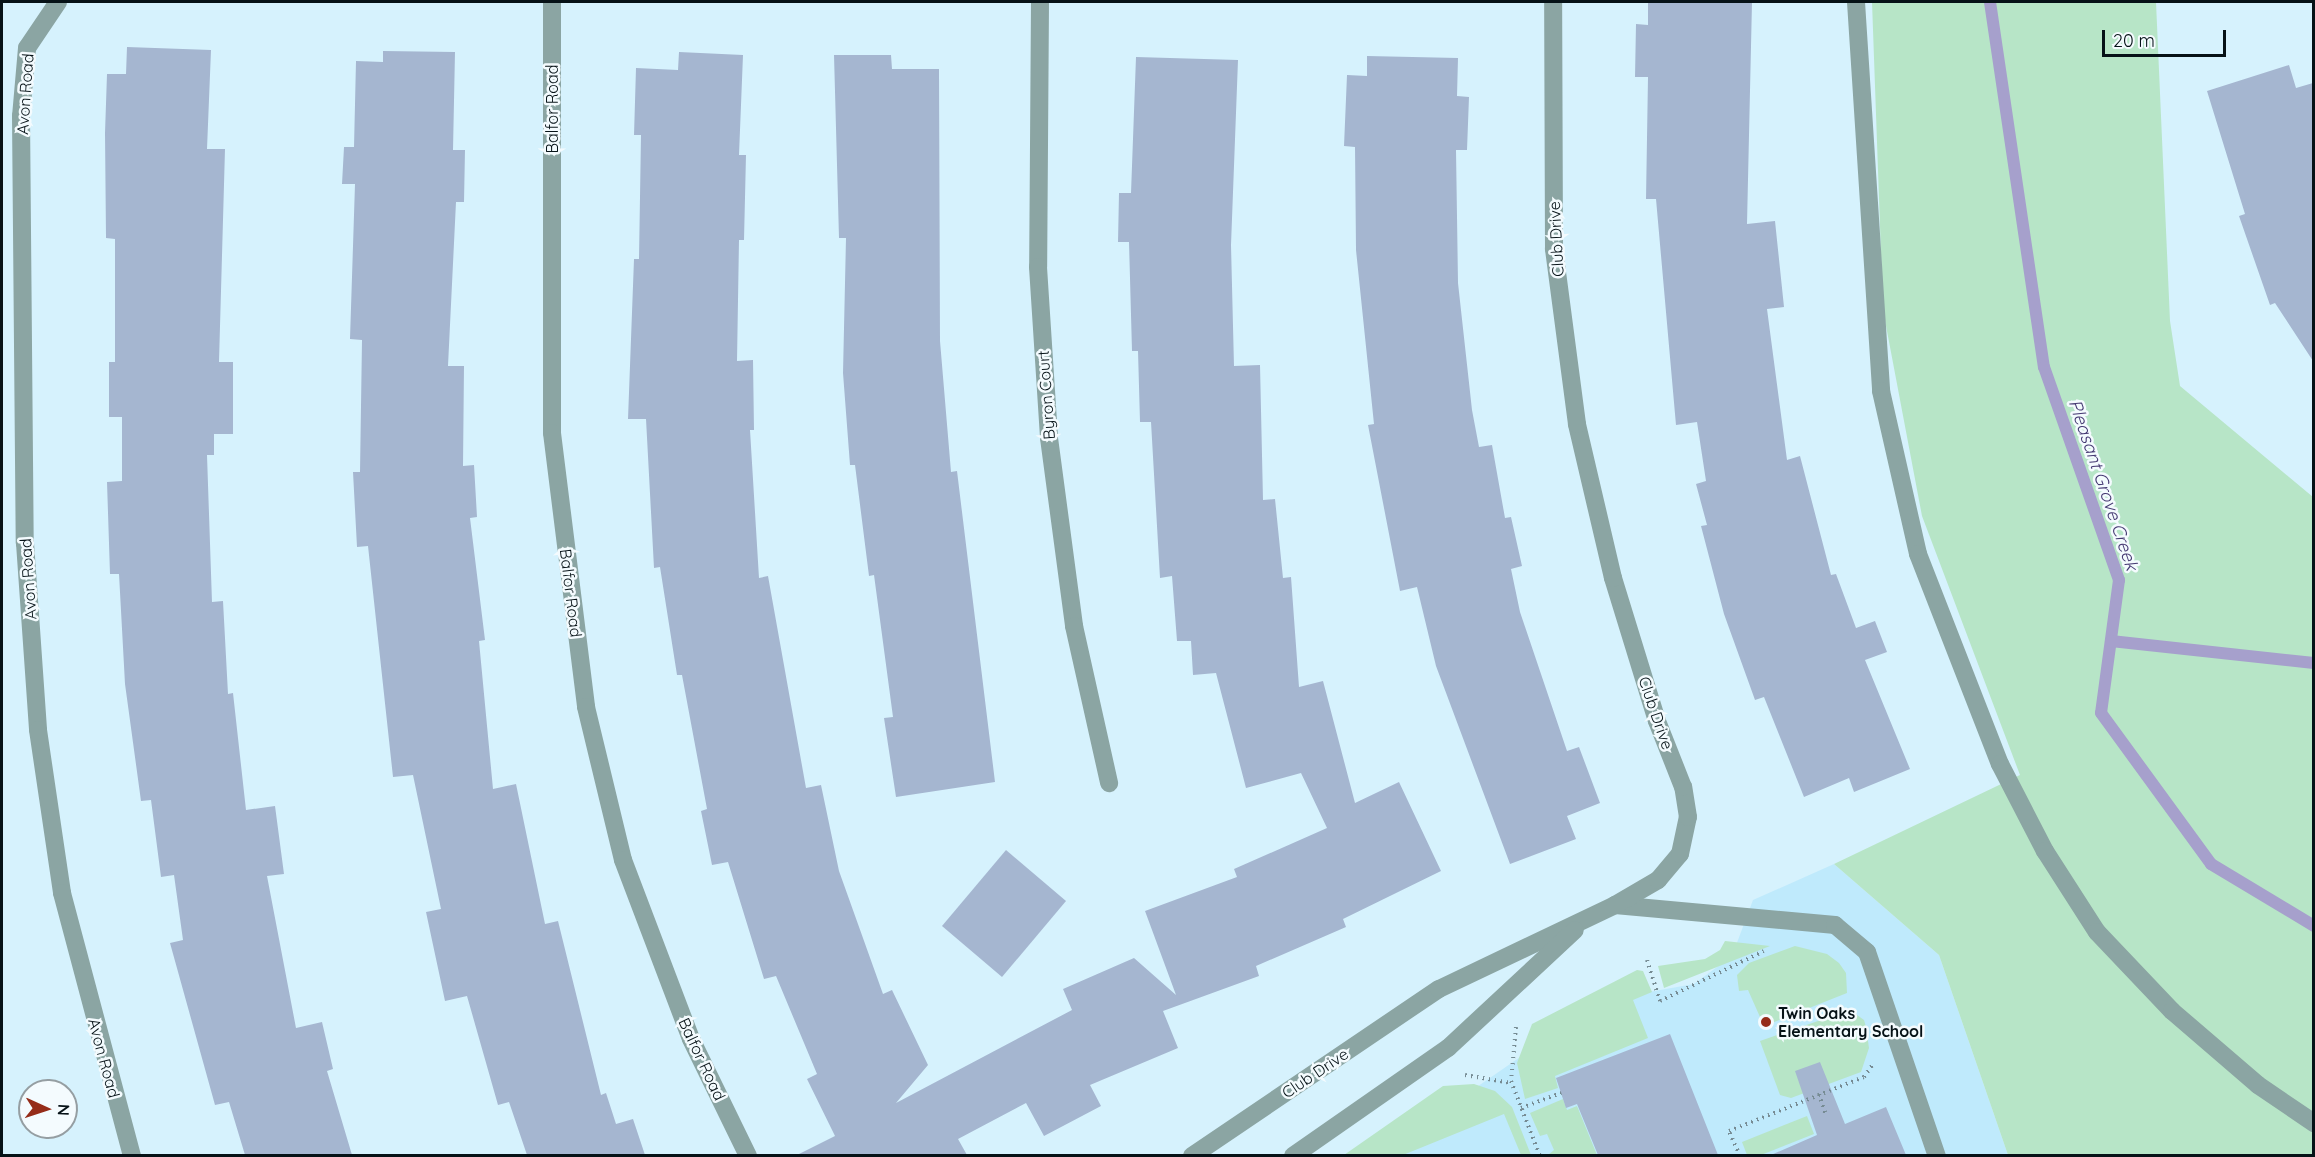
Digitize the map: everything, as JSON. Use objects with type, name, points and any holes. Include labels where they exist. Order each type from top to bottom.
[{"type":"street","name":"Avon Road","points":[[58,2],[27,48],[21,116],[25,543],[38,730],[62,893],[132,1155]]},
{"type":"street","name":"Balfor Road","points":[[552,2],[552,433],[586,707],[623,860],[691,1039],[748,1155]]},
{"type":"street","name":"Byron Court","points":[[1040,2],[1038,267],[1049,438],[1074,626],[1109,783]]},
{"type":"street","name":"Club Drive","points":[[1192,1155],[1439,989],[1615,905],[1658,879],[1680,854],[1688,817],[1683,787],[1657,721],[1613,578],[1577,424],[1554,249],[1553,2]]},
{"type":"street","points":[[1856,2],[1881,391],[1918,554],[2000,764],[2045,850],[2097,932],[2172,1011],[2259,1085],[2313,1123]]},
{"type":"street","points":[[1615,905],[1835,925],[1867,952],[1937,1155]]},
{"type":"street","points":[[1293,1155],[1448,1048],[1589,917]]},
{"type":"path","points":[[1647,960],[1660,1001],[1775,949]]},
{"type":"path","points":[[1516,1025],[1511,1083],[1540,1155]]},
{"type":"path","points":[[1740,1155],[1730,1131],[1864,1077],[1878,1058]]},
{"type":"path","points":[[1456,1074],[1511,1083]]},
{"type":"path","points":[[1521,1108],[1561,1093]]},
{"type":"path","points":[[1819,1094],[1826,1116]]},
{"type":"shaded area","name":"Twin Oaks Elementary School","points":[[1834,864],[1939,955],[2008,1155],[1377,1156],[1549,1037],[1632,995],[1694,984],[1732,956],[1753,900]]},
{"type":"green space","points":[[1872,2],[2156,2],[2170,321],[2180,386],[2313,497],[2313,1155],[2008,1155],[1939,955],[1834,864],[2020,775],[1922,516],[1883,310]]},
{"type":"green space","points":[[1725,941],[1770,946],[1664,988],[1658,966],[1705,959],[1720,950]]},
{"type":"green space","points":[[1795,946],[1827,954],[1839,963],[1846,973],[1847,993],[1764,1026],[1748,990],[1739,991],[1737,975],[1749,963]]},
{"type":"green space","points":[[1637,970],[1643,971],[1652,992],[1633,1000],[1648,1038],[1555,1076],[1558,1088],[1525,1099],[1517,1063],[1532,1024]]},
{"type":"green space","points":[[1850,1010],[1864,1020],[1866,1027],[1869,1048],[1861,1072],[1791,1098],[1780,1095],[1760,1041]]},
{"type":"green space","points":[[1474,1084],[1495,1091],[1512,1107],[1531,1155],[1521,1155],[1504,1114],[1403,1155],[1344,1155],[1443,1086]]},
{"type":"green space","points":[[1563,1099],[1567,1110],[1577,1106],[1597,1155],[1548,1155],[1554,1150],[1547,1134],[1540,1136],[1530,1113]]},
{"type":"green space","points":[[1807,1116],[1814,1134],[1761,1155],[1747,1155],[1742,1142]]},
{"type":"building","points":[[1648,2],[1752,2],[1747,224],[1775,221],[1784,307],[1767,309],[1787,460],[1800,456],[1831,575],[1836,574],[1856,628],[1875,621],[1887,652],[1865,660],[1910,769],[1854,792],[1849,778],[1804,797],[1764,697],[1755,700],[1724,614],[1701,526],[1707,525],[1696,484],[1706,481],[1697,422],[1676,425],[1656,199],[1646,199],[1648,77],[1635,77],[1636,24],[1648,25]]},
{"type":"building","points":[[127,47],[211,50],[207,149],[225,149],[219,362],[233,362],[233,434],[214,434],[214,455],[207,455],[212,602],[223,601],[228,694],[233,693],[246,810],[275,806],[284,874],[267,876],[296,1028],[322,1022],[333,1069],[327,1071],[352,1155],[245,1155],[229,1102],[215,1105],[170,943],[183,940],[174,875],[161,877],[151,800],[141,801],[125,684],[119,574],[110,574],[107,482],[122,481],[122,417],[109,417],[109,362],[115,362],[115,239],[106,238],[107,74],[126,74]]},
{"type":"building","points":[[383,51],[455,52],[453,150],[465,150],[464,202],[456,202],[448,366],[464,366],[463,466],[474,465],[477,517],[470,518],[485,640],[479,641],[493,789],[516,784],[545,924],[558,921],[601,1095],[606,1093],[616,1124],[633,1119],[645,1155],[527,1155],[509,1102],[498,1105],[467,996],[445,1001],[426,912],[441,909],[413,775],[393,777],[368,546],[357,547],[353,472],[360,472],[362,340],[350,339],[355,184],[342,184],[344,147],[354,147],[356,61],[383,62]]},
{"type":"building","points":[[679,52],[743,55],[739,155],[746,155],[744,240],[739,240],[737,361],[753,360],[754,430],[750,430],[759,578],[768,576],[806,788],[821,785],[839,871],[883,994],[892,990],[928,1065],[896,1103],[1072,1010],[1063,989],[1134,958],[1176,995],[1145,911],[1237,877],[1234,869],[1327,828],[1301,773],[1246,788],[1216,673],[1193,675],[1191,641],[1177,641],[1172,576],[1160,578],[1151,422],[1140,422],[1138,351],[1132,351],[1129,242],[1118,242],[1119,193],[1131,193],[1136,57],[1238,60],[1231,245],[1234,366],[1260,365],[1263,500],[1275,499],[1283,578],[1291,577],[1299,687],[1323,681],[1355,803],[1399,782],[1441,871],[1343,919],[1346,927],[1256,966],[1259,976],[1163,1011],[1178,1048],[1090,1085],[1101,1106],[1044,1136],[1026,1103],[958,1139],[967,1155],[797,1155],[835,1136],[807,1079],[817,1074],[776,976],[764,979],[728,862],[712,865],[701,811],[707,809],[682,675],[677,675],[660,567],[654,568],[646,419],[628,419],[634,259],[639,259],[641,135],[634,135],[636,68],[678,70]]},
{"type":"building","points":[[834,55],[891,55],[892,69],[939,69],[940,341],[951,472],[957,471],[995,782],[896,797],[884,718],[893,717],[874,575],[869,576],[855,465],[850,465],[843,373],[846,238],[839,238]]},
{"type":"building","points":[[1367,56],[1458,58],[1457,96],[1469,97],[1467,150],[1456,150],[1458,283],[1472,410],[1479,447],[1492,445],[1505,518],[1511,517],[1522,566],[1511,569],[1520,612],[1567,751],[1579,747],[1600,803],[1567,816],[1576,839],[1510,864],[1436,666],[1417,587],[1400,591],[1368,425],[1374,424],[1356,250],[1355,147],[1344,146],[1347,75],[1367,76]]},
{"type":"building","points":[[2289,65],[2296,88],[2313,83],[2313,361],[2275,303],[2270,305],[2239,216],[2245,214],[2207,91]]},
{"type":"building","points":[[1006,850],[1066,901],[1002,977],[942,926]]},
{"type":"building","points":[[1670,1034],[1718,1155],[1598,1155],[1577,1104],[1566,1108],[1556,1078]]},
{"type":"building","points":[[1820,1062],[1845,1124],[1886,1107],[1906,1155],[1771,1155],[1817,1135],[1795,1071]]},
{"type":"waterway","name":"Pleasant Grove Creek","points":[[1990,2],[2044,367],[2119,580],[2101,713],[2211,864],[2314,926]]},
{"type":"waterway","points":[[2111,641],[2314,663]]},
{"type":"place","name":"Twin Oaks Elementary School","points":[[1766,1022]]}]
